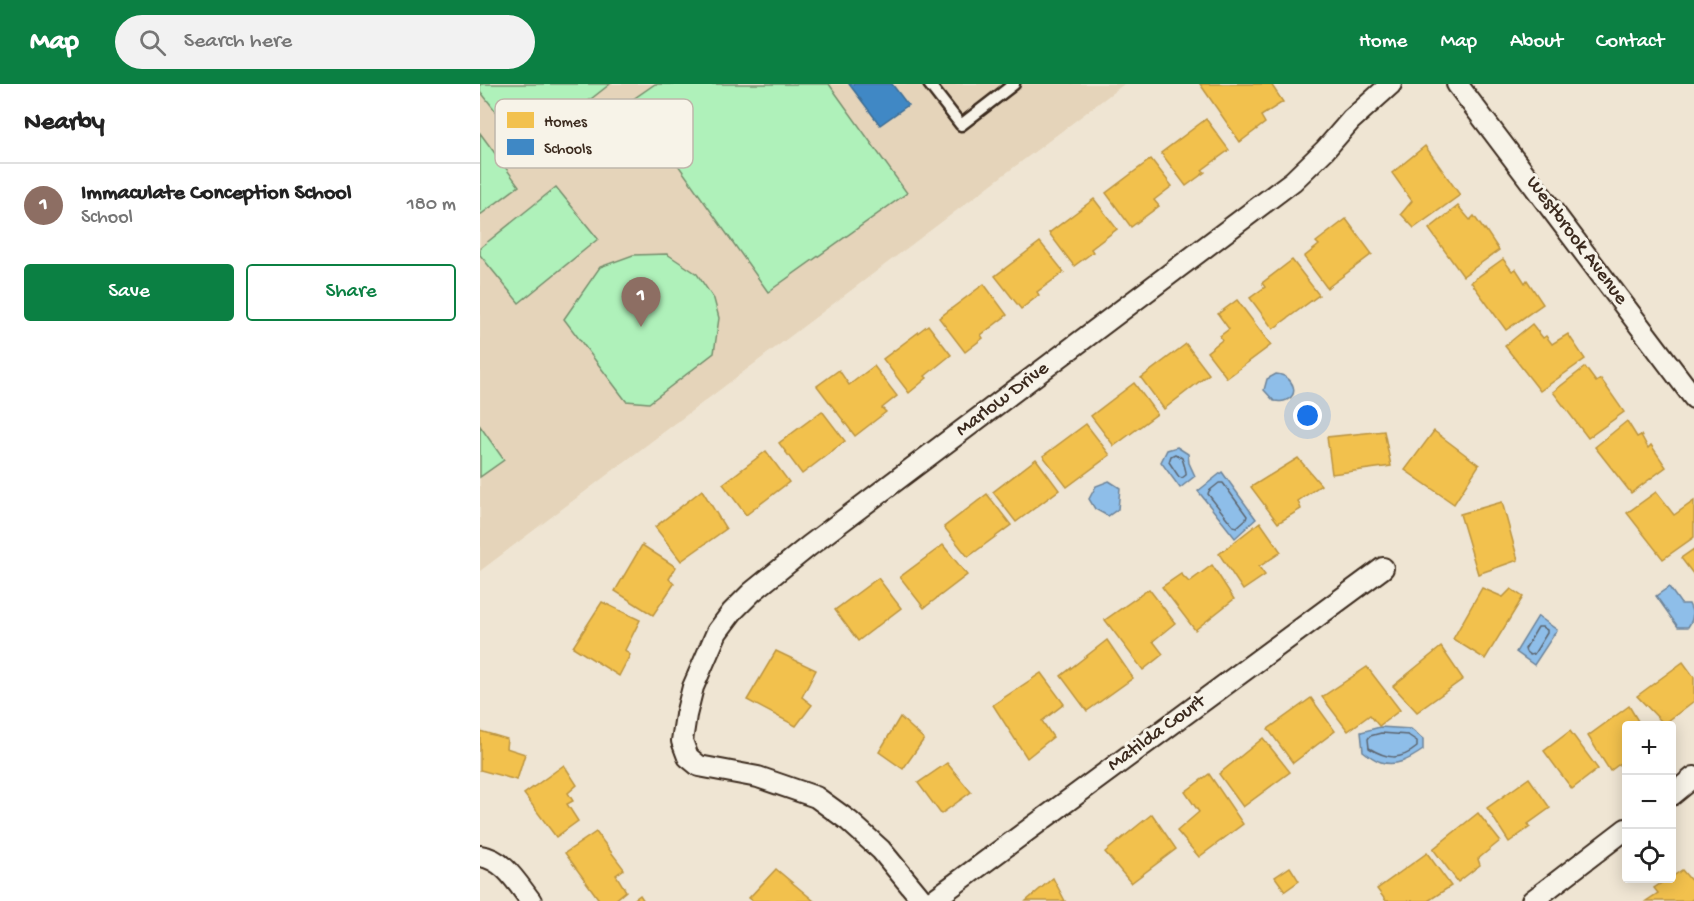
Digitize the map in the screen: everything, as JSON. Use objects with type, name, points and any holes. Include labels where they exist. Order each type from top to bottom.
[{"type":"street","name":"Marlow Drive","points":[[923,901],[881,850],[849,821],[816,797],[758,777],[699,766],[688,757],[682,741],[686,715],[693,687],[717,632],[732,612],[752,592],[809,546],[1293,181],[1325,150],[1351,120],[1390,84]]},
{"type":"street","name":"Westbrook Avenue","points":[[1457,84],[1694,398]]},
{"type":"street","name":"Matilda Court","points":[[932,901],[1383,568]]},
{"type":"street","points":[[1676,791],[1694,777]]},
{"type":"street","points":[[1532,901],[1622,832]]},
{"type":"street","points":[[480,856],[489,857],[507,870],[531,901]]},
{"type":"lane","points":[[929,84],[960,125],[1014,84]]},
{"type":"shaded area","points":[[480,84],[1124,84],[480,571]]},
{"type":"green space","points":[[480,84],[610,84],[591,99],[495,99],[495,110],[480,91]]},
{"type":"green space","points":[[655,84],[829,84],[907,193],[768,292],[680,168],[693,168],[693,99],[633,99]]},
{"type":"green space","points":[[480,133],[495,153],[495,168],[506,168],[519,186],[480,215]]},
{"type":"green space","points":[[556,187],[598,239],[519,303],[480,255],[480,248]]},
{"type":"green space","points":[[667,254],[697,274],[714,299],[719,318],[714,353],[649,403],[626,401],[564,319],[600,267],[633,255]]},
{"type":"green space","points":[[480,426],[504,460],[480,477]]},
{"type":"water","points":[[1276,374],[1282,375],[1291,382],[1294,391],[1289,399],[1274,401],[1264,390],[1267,379]]},
{"type":"water","points":[[1177,447],[1188,454],[1195,476],[1180,488],[1161,462],[1167,450]]},
{"type":"water","points":[[1222,472],[1256,519],[1235,538],[1198,491]]},
{"type":"water","points":[[1109,481],[1120,488],[1118,509],[1108,516],[1095,509],[1089,499],[1096,486]]},
{"type":"water","points":[[1669,587],[1681,604],[1689,604],[1693,616],[1688,627],[1678,627],[1656,596]]},
{"type":"water","points":[[1538,616],[1557,630],[1534,665],[1516,652]]},
{"type":"water","points":[[1380,727],[1411,729],[1423,739],[1423,750],[1397,763],[1376,760],[1363,751],[1361,732]]},
{"type":"building: Homes","points":[[1200,84],[1271,84],[1283,102],[1261,116],[1265,123],[1240,142]]},
{"type":"building: Homes","points":[[1206,119],[1229,150],[1202,170],[1205,172],[1186,186],[1161,153]]},
{"type":"building: Homes","points":[[1425,146],[1460,195],[1414,228],[1401,214],[1412,201],[1392,173]]},
{"type":"building: Homes","points":[[1151,159],[1172,186],[1154,200],[1159,206],[1131,227],[1106,193]]},
{"type":"building: Homes","points":[[1094,199],[1117,229],[1074,266],[1049,233]]},
{"type":"building: Homes","points":[[1458,206],[1470,220],[1474,216],[1499,250],[1463,276],[1429,229]]},
{"type":"building: Homes","points":[[1346,219],[1372,254],[1327,288],[1304,257],[1319,245],[1316,242]]},
{"type":"building: Homes","points":[[1040,242],[1064,272],[1037,292],[1039,295],[1021,309],[995,276]]},
{"type":"building: Homes","points":[[1503,259],[1512,271],[1516,269],[1525,283],[1527,280],[1543,304],[1506,330],[1471,282]]},
{"type":"building: Homes","points":[[1292,260],[1319,295],[1273,329],[1250,298],[1265,287],[1262,283]]},
{"type":"building: Homes","points":[[984,284],[1007,315],[981,335],[983,338],[965,352],[939,318]]},
{"type":"building: Homes","points":[[1237,300],[1271,345],[1227,378],[1207,352],[1222,340],[1220,336],[1229,329],[1218,314]]},
{"type":"building: Homes","points":[[1532,324],[1543,338],[1546,336],[1552,344],[1568,334],[1585,359],[1540,391],[1505,346]]},
{"type":"building: Homes","points":[[928,325],[951,355],[925,376],[927,378],[909,393],[883,359]]},
{"type":"building: Homes","points":[[1186,344],[1209,374],[1164,409],[1141,378]]},
{"type":"building: Homes","points":[[874,366],[897,396],[882,408],[886,412],[855,436],[817,386],[839,370],[849,385]]},
{"type":"building: Homes","points":[[1585,367],[1596,382],[1601,379],[1624,412],[1588,438],[1553,392]]},
{"type":"building: Homes","points":[[1134,383],[1157,414],[1114,446],[1091,416]]},
{"type":"building: Homes","points":[[822,411],[845,441],[802,474],[779,443]]},
{"type":"building: Homes","points":[[1627,421],[1637,437],[1641,435],[1648,448],[1651,445],[1666,467],[1631,493],[1595,447]]},
{"type":"building: Homes","points":[[1086,424],[1110,455],[1067,487],[1043,456]]},
{"type":"building: Homes","points":[[1384,431],[1391,466],[1332,474],[1327,437]]},
{"type":"building: Homes","points":[[1434,431],[1479,465],[1454,504],[1405,470]]},
{"type":"building: Homes","points":[[766,451],[789,482],[746,515],[723,484]]},
{"type":"building: Homes","points":[[1298,458],[1321,485],[1298,501],[1301,509],[1278,523],[1251,487]]},
{"type":"building: Homes","points":[[1036,459],[1059,490],[1016,522],[993,492]]},
{"type":"building: Homes","points":[[702,490],[726,529],[681,561],[655,527]]},
{"type":"building: Homes","points":[[1656,492],[1674,515],[1694,501],[1694,537],[1663,559],[1627,513]]},
{"type":"building: Homes","points":[[987,494],[1011,525],[968,557],[944,527]]},
{"type":"building: Homes","points":[[1502,502],[1518,560],[1478,574],[1460,514]]},
{"type":"building: Homes","points":[[1260,522],[1281,552],[1259,567],[1265,575],[1243,590],[1219,554]]},
{"type":"building: Homes","points":[[642,545],[676,567],[669,579],[674,584],[653,615],[615,591]]},
{"type":"building: Homes","points":[[943,545],[967,575],[924,608],[900,577]]},
{"type":"building: Homes","points":[[1694,549],[1694,575],[1681,558]]},
{"type":"building: Homes","points":[[1212,565],[1234,599],[1195,630],[1162,587],[1181,574],[1189,582]]},
{"type":"building: Homes","points":[[878,578],[901,608],[858,641],[835,610]]},
{"type":"building: Homes","points":[[1482,588],[1503,597],[1511,589],[1523,597],[1485,659],[1453,639]]},
{"type":"building: Homes","points":[[1149,589],[1175,623],[1153,641],[1163,654],[1143,670],[1105,620]]},
{"type":"building: Homes","points":[[602,602],[640,620],[625,650],[630,655],[619,676],[573,647]]},
{"type":"building: Homes","points":[[1107,640],[1133,678],[1087,711],[1061,676]]},
{"type":"building: Homes","points":[[1441,647],[1463,679],[1417,712],[1393,686]]},
{"type":"building: Homes","points":[[776,651],[816,670],[802,697],[812,705],[796,726],[747,700]]},
{"type":"building: Homes","points":[[1683,662],[1694,677],[1694,701],[1668,721],[1661,721],[1637,696]]},
{"type":"building: Homes","points":[[1367,667],[1400,710],[1379,726],[1370,715],[1348,731],[1322,697]]},
{"type":"building: Homes","points":[[1041,673],[1064,704],[1042,721],[1053,737],[1027,758],[993,705]]},
{"type":"building: Homes","points":[[1311,698],[1335,731],[1293,763],[1268,729]]},
{"type":"building: Homes","points":[[1629,706],[1638,721],[1622,721],[1622,762],[1610,771],[1588,736]]},
{"type":"building: Homes","points":[[900,717],[924,739],[903,769],[879,752]]},
{"type":"building: Homes","points":[[480,731],[507,739],[506,748],[525,754],[517,780],[480,770]]},
{"type":"building: Homes","points":[[1570,731],[1598,769],[1572,789],[1544,751]]},
{"type":"building: Homes","points":[[1263,738],[1290,772],[1243,807],[1219,774]]},
{"type":"building: Homes","points":[[947,763],[971,792],[941,814],[918,783]]},
{"type":"building: Homes","points":[[564,765],[577,785],[568,793],[573,801],[567,804],[578,821],[556,837],[524,794]]},
{"type":"building: Homes","points":[[1209,774],[1243,824],[1199,857],[1177,831],[1199,812],[1185,792]]},
{"type":"building: Homes","points":[[1529,778],[1550,808],[1528,824],[1530,827],[1509,842],[1487,808]]},
{"type":"building: Homes","points":[[1478,813],[1500,841],[1478,859],[1480,865],[1458,882],[1433,849]]},
{"type":"building: Homes","points":[[1152,814],[1176,849],[1131,883],[1105,852]]},
{"type":"building: Homes","points":[[596,832],[624,869],[616,875],[626,891],[614,901],[600,901],[565,853]]},
{"type":"building: Homes","points":[[1427,853],[1451,886],[1428,901],[1386,901],[1377,889]]},
{"type":"building: Homes","points":[[1290,867],[1299,881],[1285,891],[1275,877]]},
{"type":"building: Homes","points":[[776,869],[814,901],[753,901],[749,898]]},
{"type":"building: Homes","points":[[1682,870],[1694,884],[1694,898],[1690,901],[1646,901],[1658,893],[1654,888],[1662,883],[1676,883],[1676,874]]},
{"type":"building: Homes","points":[[1053,878],[1065,901],[1026,901]]},
{"type":"building: Homes","points":[[640,895],[644,901],[632,901]]},
{"type":"building: Schools","points":[[849,84],[892,84],[908,105],[880,125]]},
{"type":"place","name":"Immaculate Conception School","points":[[641,327]]}]
